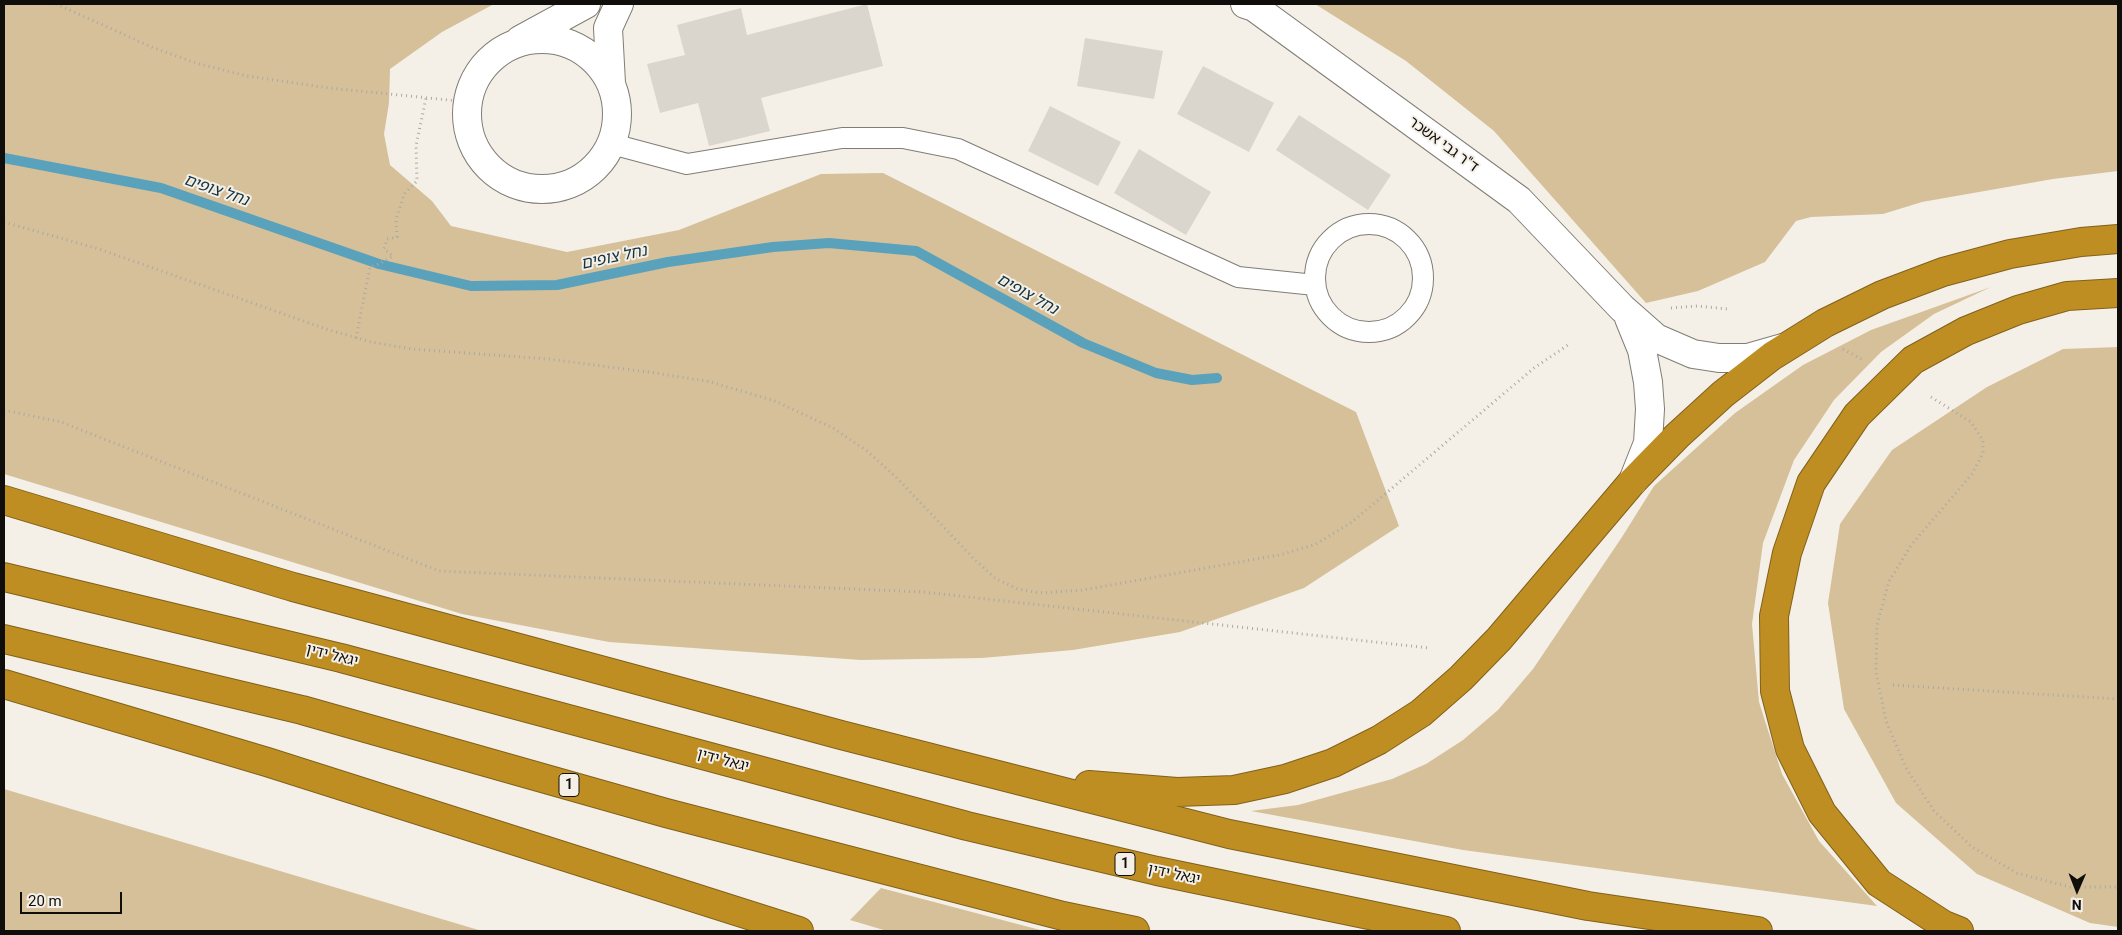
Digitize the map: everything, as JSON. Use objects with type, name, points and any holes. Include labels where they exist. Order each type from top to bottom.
[{"type":"highway","points":[[841,735],[1098,786],[1176,792],[1225,790],[1285,779],[1333,763],[1379,740],[1421,713],[1461,678],[1498,639],[1633,481],[1677,436],[1723,394],[1789,346],[1825,323],[1882,295],[1943,272],[2010,254],[2080,242],[2118,239]]},
{"type":"highway","points":[[1959,931],[1944,925],[1880,883],[1822,813],[1790,749],[1775,691],[1774,635],[1774,616],[1787,553],[1811,483],[1857,415],[1913,360],[1966,331],[2018,310],[2067,296],[2118,293]]},
{"type":"highway","points":[[4,500],[293,587],[841,735],[1229,834],[1588,906],[1758,931]]},
{"type":"highway","name":"יגאל ידין","points":[[4,577],[350,660],[966,826],[1157,872],[1446,931]]},
{"type":"highway","name":"1","points":[[4,639],[302,710],[666,813],[1063,916],[1134,931]]},
{"type":"highway","points":[[4,684],[267,762],[799,931]]},
{"type":"highway","points":[[737,911],[786,931]]},
{"type":"street","points":[[586,4],[550,22],[510,46],[490,60],[475,79],[468,102],[468,126],[475,149],[489,168],[510,182],[532,189],[557,188],[579,180],[598,165],[612,144],[618,118],[617,103],[611,83],[608,28],[619,4]]},
{"type":"street","name":"ד\"ר גבי אשכר","points":[[1245,4],[1254,7],[1519,200],[1622,308],[1656,338],[1693,354],[1719,358],[1748,358],[1789,346]]},
{"type":"street","points":[[510,46],[532,39],[556,40],[579,48],[598,63],[611,83]]},
{"type":"street","name":"ד\"ר גבי אשכר","points":[[1622,308],[1631,322],[1642,350],[1649,394],[1648,443],[1633,481]]},
{"type":"lane","points":[[612,144],[687,164],[842,138],[903,138],[958,149],[1238,277],[1315,285]]},
{"type":"lane","points":[[1358,224],[1377,224],[1395,230],[1407,238],[1418,254],[1424,271],[1423,290],[1414,309],[1400,322],[1383,331],[1364,332],[1346,327],[1332,318],[1320,304],[1315,285],[1316,266],[1323,248],[1340,232],[1358,224]]},
{"type":"path","points":[[56,4],[154,48],[196,63],[247,76],[329,88],[468,102]]},
{"type":"path","points":[[356,338],[370,267],[392,256],[384,249],[386,239],[397,237],[396,220],[404,194],[417,181],[416,146],[426,98]]},
{"type":"path","points":[[4,222],[99,249],[356,338],[412,348],[548,359],[637,370],[707,381],[768,398],[833,428],[867,451],[896,477],[985,571],[996,579],[1018,589],[1040,593],[1083,590],[1300,550],[1338,532],[1352,522],[1534,368],[1568,345]]},
{"type":"path","points":[[1666,309],[1697,306],[1728,309]]},
{"type":"path","points":[[1841,348],[1863,360]]},
{"type":"path","points":[[1931,397],[1971,422],[1983,440],[1983,453],[1972,474],[1912,544],[1889,581],[1877,625],[1876,672],[1886,721],[1906,768],[1934,811],[1972,847],[2017,873],[2070,887],[2118,887]]},
{"type":"path","points":[[4,410],[61,422],[439,571],[923,592],[1428,648]]},
{"type":"path","points":[[1893,685],[2118,699]]},
{"type":"shaded area","points":[[4,4],[494,4],[442,32],[390,69],[389,103],[384,134],[390,165],[432,201],[451,226],[567,252],[679,230],[821,174],[883,173],[1356,412],[1399,526],[1304,588],[1180,632],[1073,650],[982,658],[861,660],[609,642],[462,614],[4,474]]},
{"type":"shaded area","points":[[1315,4],[2118,4],[2118,171],[2053,179],[1922,202],[1883,214],[1811,217],[1796,221],[1765,262],[1698,291],[1646,303],[1494,131],[1406,61]]},
{"type":"shaded area","points":[[1991,287],[1934,314],[1881,352],[1834,400],[1794,460],[1763,543],[1752,624],[1759,702],[1782,774],[1819,841],[1877,906],[1463,850],[1251,811],[1298,805],[1392,779],[1426,764],[1463,740],[1498,710],[1533,669],[1654,486],[1735,413],[1803,365],[1871,330]]},
{"type":"shaded area","points":[[2118,347],[2118,927],[2090,923],[1977,874],[1896,803],[1844,709],[1828,603],[1840,524],[1892,450],[1987,387],[2063,349]]},
{"type":"shaded area","points":[[4,789],[482,931],[4,931]]},
{"type":"shaded area","points":[[881,888],[1044,931],[887,931],[850,920]]},
{"type":"building","points":[[867,4],[883,66],[761,98],[770,131],[709,146],[698,103],[660,113],[647,64],[685,55],[677,25],[741,8],[747,35]]},
{"type":"building","points":[[1085,38],[1163,51],[1154,99],[1077,86]]},
{"type":"building","points":[[1203,66],[1274,103],[1249,152],[1177,114]]},
{"type":"building","points":[[1050,106],[1121,142],[1098,186],[1028,151]]},
{"type":"building","points":[[1299,115],[1391,175],[1368,210],[1276,150]]},
{"type":"building","points":[[1139,149],[1211,192],[1186,235],[1114,193]]},
{"type":"waterway","name":"נחל צופים","points":[[4,158],[161,188],[379,264],[471,286],[557,285],[668,262],[773,247],[829,243],[916,251],[1083,343],[1156,373],[1192,380],[1217,378]]}]
